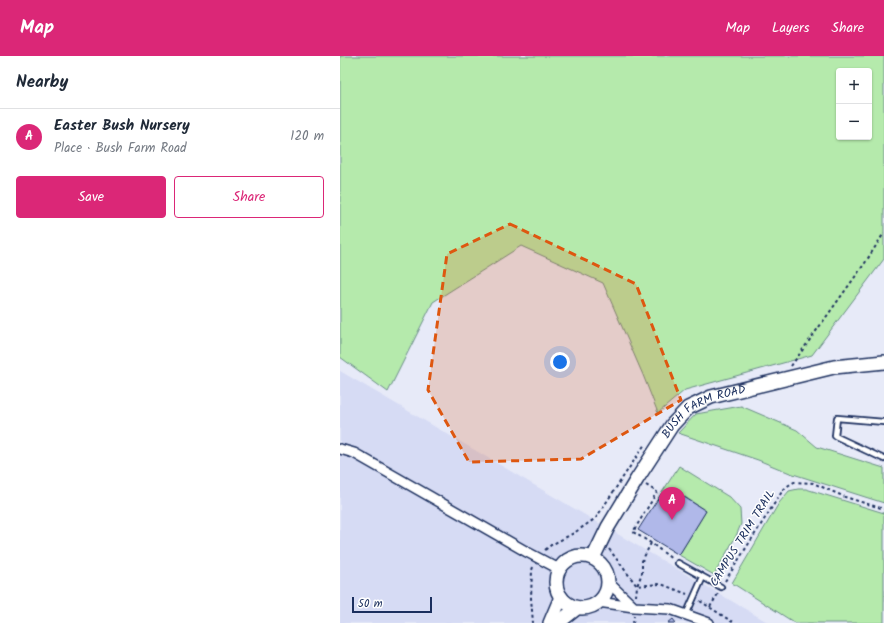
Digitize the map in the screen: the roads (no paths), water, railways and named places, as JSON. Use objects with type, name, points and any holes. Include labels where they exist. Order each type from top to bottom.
[{"type":"street","name":"BUSH FARM ROAD","points":[[593,558],[608,527],[637,479],[672,425],[688,408],[711,397],[834,367],[884,362]]},
{"type":"street","points":[[340,449],[354,453],[537,558],[559,568]]},
{"type":"street","points":[[578,556],[593,558],[606,571],[608,582],[604,596],[592,606],[585,608],[577,608],[563,600],[558,593],[556,585],[556,576],[559,568],[571,558],[578,556]]},
{"type":"street","points":[[608,582],[634,607]]},
{"type":"street","points":[[550,623],[561,598]]},
{"type":"street","points":[[598,602],[634,607],[670,609],[709,623]]},
{"type":"street","points":[[558,623],[577,608]]},
{"type":"lane","points":[[884,422],[837,418],[835,436],[884,459]]},
{"type":"lane","points":[[678,563],[721,587]]},
{"type":"lane","points":[[686,615],[703,577]]},
{"type":"place","name":"Easter Bush Nursery","points":[[672,520]]}]
